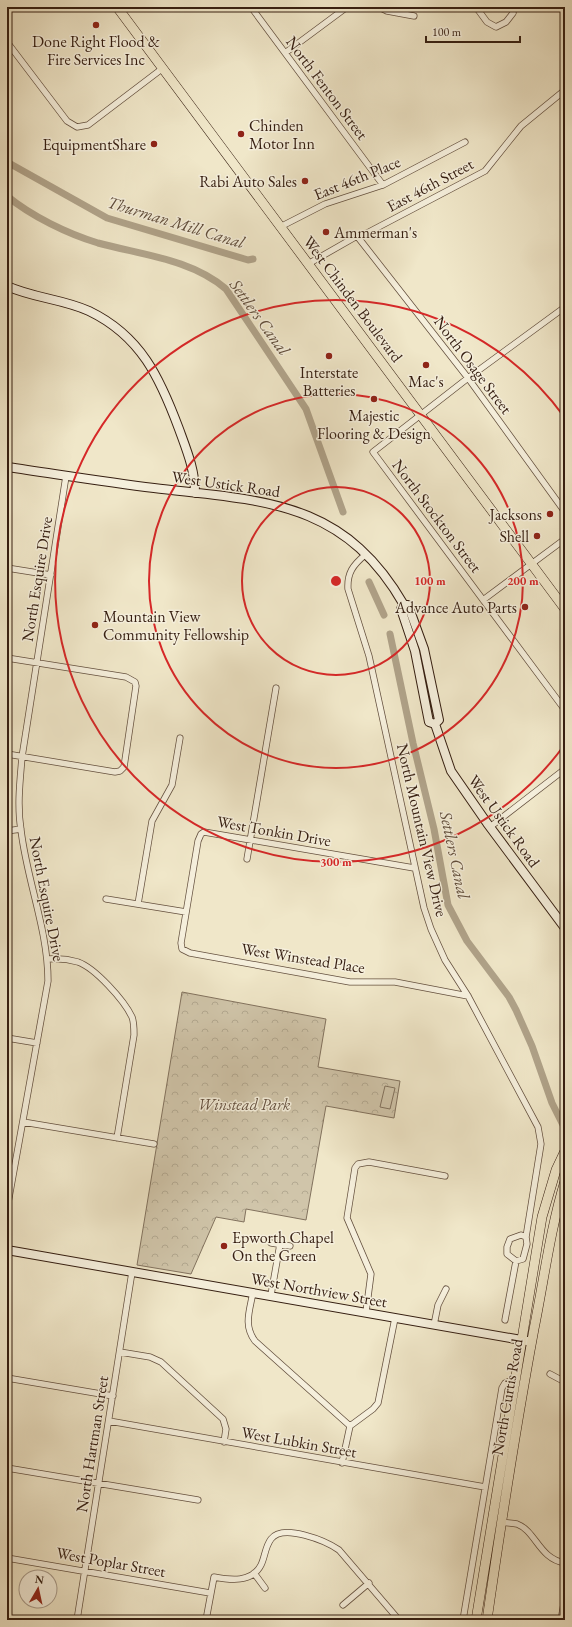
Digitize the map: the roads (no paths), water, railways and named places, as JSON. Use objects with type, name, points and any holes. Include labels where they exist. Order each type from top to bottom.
[{"type":"main road","name":"West Chinden Boulevard","points":[[117,7],[565,609]]},
{"type":"main road","name":"North Curtis Road","points":[[476,1620],[542,1217],[559,1164],[565,1152]]},
{"type":"main road","name":"North Curtis Road","points":[[487,1620],[554,1215],[565,1181]]},
{"type":"street","name":"North Fenton Street","points":[[251,7],[383,185]]},
{"type":"street","points":[[285,53],[347,7]]},
{"type":"street","points":[[379,7],[387,11],[414,16]]},
{"type":"street","points":[[476,7],[487,22],[496,27],[506,22],[513,13]]},
{"type":"street","points":[[7,42],[67,121],[77,127],[88,125],[163,68]]},
{"type":"street","name":"East 46th Street","points":[[308,264],[357,236],[485,171],[521,126],[565,90]]},
{"type":"street","name":"East 46th Place","points":[[280,227],[325,204],[383,185],[465,142]]},
{"type":"street","name":"North Osage Street","points":[[357,236],[468,378],[565,512]]},
{"type":"street","points":[[8,288],[88,311],[118,330],[135,346],[148,361],[164,390],[192,464],[195,478],[195,493]]},
{"type":"street","points":[[420,415],[565,307]]},
{"type":"street","name":"North Stockton Street","points":[[420,415],[373,452],[565,710]]},
{"type":"street","name":"West Ustick Road","points":[[7,467],[273,504],[291,508],[311,516],[335,529],[356,545],[394,588],[404,605],[401,609],[415,651],[429,722],[434,724],[451,772],[565,928]]},
{"type":"street","name":"North Esquire Drive","points":[[7,1209],[48,981],[48,959],[21,829],[19,800],[22,757],[66,476]]},
{"type":"street","points":[[484,600],[565,539]]},
{"type":"street","name":"North Mountain View Drive","points":[[365,555],[350,571],[347,579],[348,590],[369,656],[414,868],[431,929],[445,960],[468,996],[538,1127],[541,1144]]},
{"type":"street","points":[[7,568],[51,575]]},
{"type":"street","points":[[7,658],[126,678],[135,682],[136,686],[124,767],[120,771],[115,772],[7,754]]},
{"type":"street","points":[[247,859],[276,688]]},
{"type":"street","points":[[138,904],[152,821],[172,785],[180,738]]},
{"type":"street","points":[[490,826],[565,769]]},
{"type":"street","name":"North Esquire Drive","points":[[7,831],[21,829]]},
{"type":"street","name":"West Tonkin Drive","points":[[186,912],[198,841],[201,834],[207,832],[414,868]]},
{"type":"street","points":[[106,900],[186,912]]},
{"type":"street","name":"West Winstead Place","points":[[186,912],[181,943],[182,949],[190,953],[350,982],[395,982],[468,996]]},
{"type":"street","points":[[48,959],[63,958],[80,963],[89,968],[126,1007],[133,1018],[134,1035],[117,1138]]},
{"type":"street","points":[[7,1038],[37,1043]]},
{"type":"street","points":[[23,1122],[154,1144]]},
{"type":"street","name":"North Curtis Road","points":[[505,1320],[516,1261],[521,1261],[525,1256],[527,1244],[526,1237],[541,1144]]},
{"type":"street","points":[[366,1312],[371,1274],[347,1218],[355,1168],[358,1164],[370,1162],[445,1176]]},
{"type":"street","points":[[516,1261],[507,1254],[508,1242],[514,1236],[526,1237]]},
{"type":"street","points":[[271,1243],[290,1246]]},
{"type":"street","points":[[271,1295],[280,1244]]},
{"type":"street","name":"West Northview Street","points":[[7,1250],[271,1295],[532,1342]]},
{"type":"street","name":"North Hartman Street","points":[[77,1620],[132,1272]]},
{"type":"street","points":[[434,1325],[438,1305],[446,1289]]},
{"type":"street","points":[[253,1292],[248,1321],[249,1332],[255,1341],[350,1426]]},
{"type":"street","points":[[342,1463],[350,1426],[373,1409],[378,1403],[395,1318]]},
{"type":"street","points":[[120,1352],[150,1357],[161,1362],[223,1419],[226,1429],[224,1442]]},
{"type":"street","points":[[550,1374],[565,1382]]},
{"type":"street","points":[[7,1378],[113,1396]]},
{"type":"street","name":"North Curtis Road","points":[[463,1620],[502,1388],[505,1383],[515,1379]]},
{"type":"street","name":"West Lubkin Street","points":[[109,1421],[485,1488]]},
{"type":"street","points":[[7,1468],[198,1500]]},
{"type":"street","points":[[502,1522],[518,1525],[523,1528],[548,1556],[565,1563]]},
{"type":"street","points":[[206,1620],[214,1577],[232,1580],[245,1579],[254,1573],[260,1566],[267,1544],[272,1538],[281,1533],[291,1533],[329,1543],[347,1557],[399,1620]]},
{"type":"street","name":"West Poplar Street","points":[[7,1558],[210,1593]]},
{"type":"street","points":[[254,1573],[265,1588]]},
{"type":"street","points":[[343,1605],[369,1583]]},
{"type":"street","points":[[561,1620],[565,1597]]},
{"type":"waterway","name":"Thurman Mill Canal","points":[[7,162],[107,218],[248,260],[253,259]]},
{"type":"waterway","name":"Settlers Canal","points":[[7,196],[27,211],[74,235],[98,243],[182,264],[212,279],[226,289],[306,409],[343,512]]},
{"type":"waterway","name":"Settlers Canal","points":[[369,582],[384,615]]},
{"type":"waterway","name":"Settlers Canal","points":[[390,634],[413,743],[434,829],[448,905],[467,941],[509,997],[516,1010],[532,1046],[552,1103],[565,1129]]},
{"type":"place","name":"Done Right Flood & Fire Services Inc","points":[[96,25]]},
{"type":"place","name":"Chinden Motor Inn","points":[[241,134]]},
{"type":"place","name":"EquipmentShare","points":[[154,144]]},
{"type":"place","name":"Rabi Auto Sales","points":[[305,181]]},
{"type":"place","name":"Ammerman's","points":[[326,232]]},
{"type":"place","name":"Interstate Batteries","points":[[329,356]]},
{"type":"place","name":"Mac's","points":[[426,365]]},
{"type":"place","name":"Majestic Flooring & Design","points":[[374,399]]},
{"type":"place","name":"Jacksons","points":[[550,514]]},
{"type":"place","name":"Shell","points":[[537,536]]},
{"type":"place","name":"Advance Auto Parts","points":[[525,607]]},
{"type":"place","name":"Mountain View Community Fellowship","points":[[95,625]]},
{"type":"place","name":"Epworth Chapel On the Green","points":[[224,1246]]},
{"type":"park label","name":"Winstead Park","points":[[244,1104]]}]
